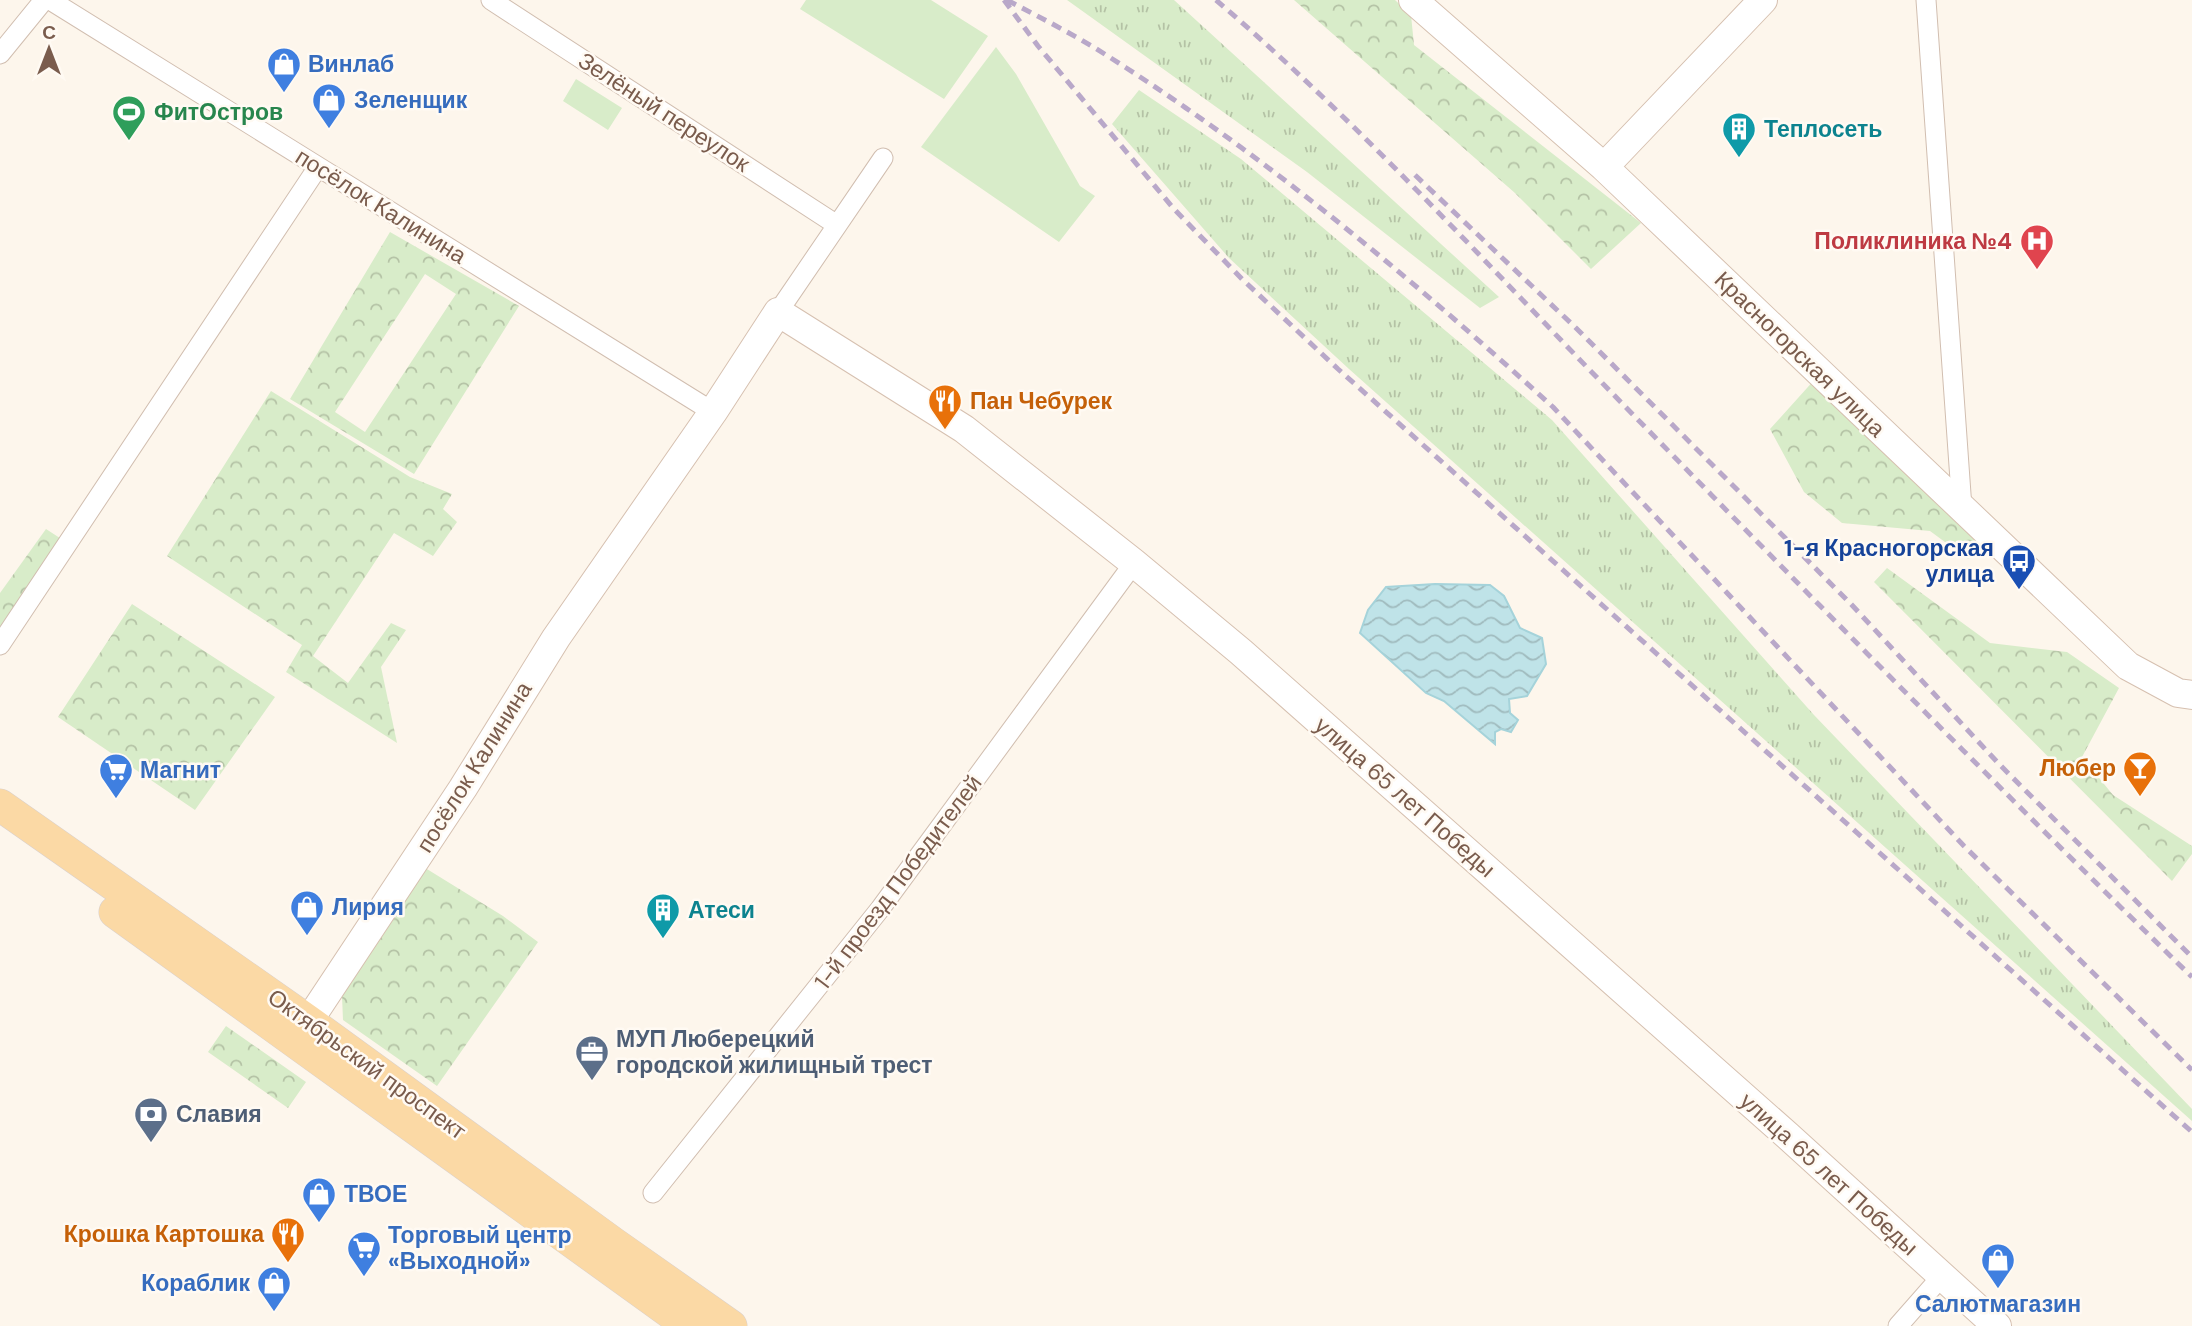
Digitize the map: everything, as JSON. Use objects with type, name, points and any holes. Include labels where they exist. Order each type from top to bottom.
[{"type":"main road","name":"Октябрьский проспект","points":[[0,805],[302,1031],[688,1326]]},
{"type":"main road","name":"Октябрьский проспект","points":[[0,829],[302,1031],[731,1326]]},
{"type":"street","points":[[0,54],[44,0]]},
{"type":"street","name":"посёлок Калинина","points":[[50,0],[713,412]]},
{"type":"street","name":"Зелёный переулок","points":[[491,0],[837,225]]},
{"type":"street","name":"Красногорская улица","points":[[1413,0],[1604,167],[2128,666],[2178,693],[2192,695]]},
{"type":"street","points":[[1604,167],[1763,0]]},
{"type":"street","points":[[1926,0],[1962,508]]},
{"type":"street","name":"посёлок Калинина","points":[[302,1031],[463,789],[556,638],[713,412],[883,158]]},
{"type":"street","points":[[0,645],[318,167]]},
{"type":"street","name":"улица 65 лет Победы","points":[[778,312],[964,429],[1134,563],[1241,652],[1676,1036],[1997,1326]]},
{"type":"street","name":"1-й проезд Победителей","points":[[653,1193],[880,909],[1134,563]]},
{"type":"street","points":[[1898,1326],[1942,1276]]},
{"type":"green space","points":[[806,0],[931,0],[988,36],[944,99],[800,9]]},
{"type":"green space","points":[[1067,0],[1174,0],[1499,297],[1480,308],[1307,172]]},
{"type":"green space","points":[[1294,0],[1395,0],[1411,15],[1414,45],[1641,223],[1591,269],[1515,193]]},
{"type":"green space","points":[[996,47],[1016,74],[1080,186],[1095,196],[1059,242],[921,147]]},
{"type":"green space","points":[[576,79],[622,108],[608,130],[563,101]]},
{"type":"green space","points":[[1139,90],[1241,159],[1552,420],[1814,715],[2192,1109],[2192,1121],[1349,369],[1229,258],[1112,124]]},
{"type":"green space","points":[[390,232],[519,306],[414,474],[290,399]],"holes":[[[425,274],[456,294],[365,432],[335,412]]]},
{"type":"green space","points":[[1816,378],[1992,542],[1968,559],[1930,531],[1842,523],[1804,492],[1770,429]]},
{"type":"green space","points":[[271,391],[410,477],[452,494],[443,509],[457,522],[433,556],[394,533],[313,656],[348,683],[391,623],[406,630],[381,667],[397,743],[286,672],[302,645],[167,556]]},
{"type":"green space","points":[[46,529],[66,542],[0,642],[0,593]]},
{"type":"green space","points":[[1887,568],[1990,643],[2067,652],[2119,688],[2082,757],[2113,795],[2192,846],[2192,854],[2172,881],[1874,582]]},
{"type":"green space","points":[[132,604],[275,697],[195,810],[58,717]]},
{"type":"green space","points":[[422,866],[503,916],[538,942],[437,1086],[343,1020],[342,996]]},
{"type":"green space","points":[[226,1026],[306,1082],[288,1108],[208,1052]]},
{"type":"water","points":[[1490,585],[1504,596],[1520,628],[1542,638],[1546,664],[1527,696],[1509,699],[1510,713],[1518,720],[1511,732],[1501,729],[1495,732],[1495,744],[1444,701],[1426,693],[1360,633],[1368,610],[1386,587]]},
{"type":"railway","points":[[1004,0],[1038,46],[1174,209],[1242,279],[1338,369],[2192,1132]]},
{"type":"railway","points":[[1007,0],[1095,48],[1216,129],[1389,263],[1553,407],[1964,846],[2192,1070]]},
{"type":"railway","points":[[1216,0],[1368,141],[1827,612],[2192,977]]},
{"type":"railway","points":[[1415,175],[1576,328],[1851,604],[1999,764],[2192,957]]},
{"type":"place","name":"Винлаб","points":[[284,94]]},
{"type":"place","name":"Зеленщик","points":[[329,130]]},
{"type":"place","name":"ФитОстров","points":[[129,142]]},
{"type":"place","name":"Теплосеть","points":[[1739,159]]},
{"type":"place","name":"Поликлиника №4","points":[[2037,271]]},
{"type":"place","name":"Пан Чебурек","points":[[945,431]]},
{"type":"place","name":"1-я Красногорская улица","points":[[2019,591]]},
{"type":"place","name":"Любер","points":[[2140,798]]},
{"type":"place","name":"Магнит","points":[[116,800]]},
{"type":"place","name":"Лирия","points":[[307,937]]},
{"type":"place","name":"Атеси","points":[[663,940]]},
{"type":"place","name":"МУП Люберецкий городской жилищный трест","points":[[592,1082]]},
{"type":"place","name":"Славия","points":[[151,1144]]},
{"type":"place","name":"ТВОЕ","points":[[319,1224]]},
{"type":"place","name":"Крошка Картошка","points":[[288,1264]]},
{"type":"place","name":"Торговый центр «Выходной»","points":[[364,1278]]},
{"type":"place","name":"Салютмагазин","points":[[1998,1290]]},
{"type":"place","name":"Кораблик","points":[[274,1313]]}]
